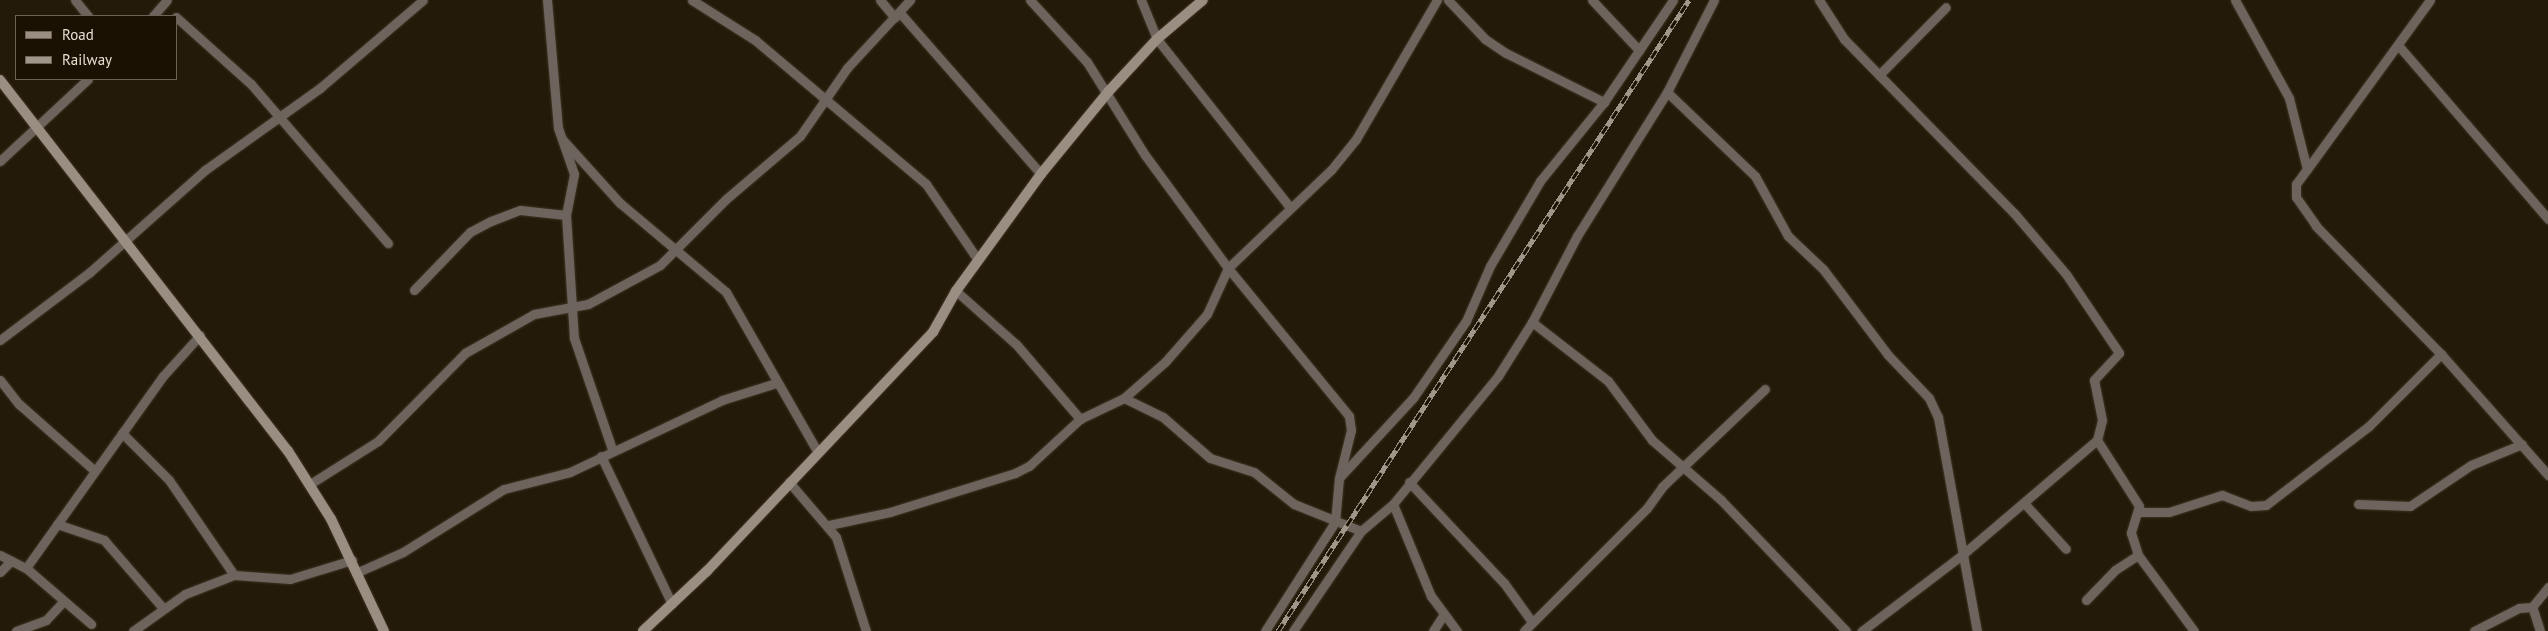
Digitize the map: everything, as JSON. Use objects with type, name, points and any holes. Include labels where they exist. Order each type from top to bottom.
[{"type":"street","points":[[75,0],[87,15]]},
{"type":"street","points":[[0,340],[90,272],[125,239],[279,116],[320,88],[423,0]]},
{"type":"street","points":[[547,0],[561,138],[574,174],[566,214],[574,338],[612,449]]},
{"type":"street","points":[[692,0],[755,40],[826,97],[926,184],[978,260]]},
{"type":"street","points":[[880,0],[898,15],[1041,174]]},
{"type":"street","points":[[310,484],[378,441],[465,353],[534,314],[571,310],[607,296],[660,265],[726,199],[800,136],[826,97],[910,0]]},
{"type":"street","points":[[1030,0],[1108,92],[1144,155],[1228,268],[1349,416],[1351,430],[1339,478],[1335,522],[1265,631]]},
{"type":"street","points":[[1141,0],[1157,39],[1289,206]]},
{"type":"street","points":[[642,631],[672,604],[933,332],[956,291],[1041,174],[1108,92],[1157,39],[1203,0]]},
{"type":"street","points":[[829,524],[890,512],[1015,473],[1029,466],[1080,419],[1124,398],[1165,362],[1206,314],[1228,268],[1289,206],[1331,170],[1356,139],[1437,0]]},
{"type":"street","points":[[1448,0],[1486,39],[1506,53],[1604,102]]},
{"type":"street","points":[[1592,0],[1639,50]]},
{"type":"street","points":[[1339,478],[1413,398],[1466,321],[1490,266],[1540,181],[1604,102],[1673,0]]},
{"type":"street","points":[[1293,631],[1361,531],[1392,504],[1498,376],[1532,322],[1577,236],[1667,92],[1714,0]]},
{"type":"street","points":[[1819,0],[1844,39],[2014,212],[2114,342],[2119,353],[2094,380],[2102,420],[2097,440],[1962,555],[1862,631]]},
{"type":"street","points":[[2235,0],[2289,98],[2307,168]]},
{"type":"street","points":[[2430,0],[2307,168],[2295,191],[2304,212],[2441,354],[2548,475]]},
{"type":"street","points":[[154,15],[165,2],[175,15]]},
{"type":"street","points":[[1879,75],[1946,7]]},
{"type":"street","points":[[178,18],[279,116],[388,243]]},
{"type":"street","points":[[2398,45],[2548,219]]},
{"type":"street","points":[[0,80],[38,125],[200,335],[310,484],[352,560],[384,631]]},
{"type":"street","points":[[0,161],[87,80]]},
{"type":"street","points":[[1667,92],[1755,176],[1788,236],[1823,269],[1888,356],[1930,398],[1938,417],[1977,631]]},
{"type":"street","points":[[561,138],[620,203],[726,292],[776,383],[817,451]]},
{"type":"street","points":[[414,290],[470,232],[491,221],[520,210],[566,214]]},
{"type":"street","points":[[956,291],[1016,344],[1080,419]]},
{"type":"street","points":[[1532,322],[1608,381],[1652,440],[1721,500],[1846,631]]},
{"type":"street","points":[[26,568],[122,433],[200,335]]},
{"type":"street","points":[[2139,512],[2169,512],[2222,495],[2251,506],[2266,505],[2369,426],[2441,354]]},
{"type":"street","points":[[0,380],[19,404],[95,471]]},
{"type":"street","points":[[358,572],[403,552],[504,489],[541,482],[722,400],[776,383]]},
{"type":"street","points":[[1524,631],[1684,468],[1765,390]]},
{"type":"street","points":[[1124,398],[1163,418],[1210,458],[1254,472],[1294,504],[1361,531]]},
{"type":"street","points":[[122,433],[170,480],[234,575]]},
{"type":"street","points":[[2097,440],[2136,500],[2139,512],[2131,533],[2138,555],[2194,631]]},
{"type":"street","points":[[2358,504],[2410,506],[2471,465],[2522,444]]},
{"type":"street","points":[[601,456],[672,604]]},
{"type":"street","points":[[789,482],[829,524],[846,562],[866,631]]},
{"type":"street","points":[[1409,482],[1504,583],[1532,622]]},
{"type":"street","points":[[2024,503],[2066,550]]},
{"type":"street","points":[[1392,504],[1431,596],[1457,631]]},
{"type":"street","points":[[57,524],[104,540],[163,608]]},
{"type":"street","points":[[0,555],[26,568],[63,602],[91,624]]},
{"type":"street","points":[[2086,600],[2115,570],[2138,555]]},
{"type":"street","points":[[134,631],[163,608],[234,575],[290,578],[352,560]]},
{"type":"street","points":[[0,572],[11,561]]},
{"type":"street","points":[[2532,608],[2548,587]]},
{"type":"street","points":[[16,631],[46,620],[63,602]]},
{"type":"street","points":[[2474,631],[2519,608],[2532,608]]},
{"type":"street","points":[[2532,608],[2540,631]]},
{"type":"street","points":[[1433,631],[1444,614]]},
{"type":"railway","points":[[1278,631],[1689,0]]}]
